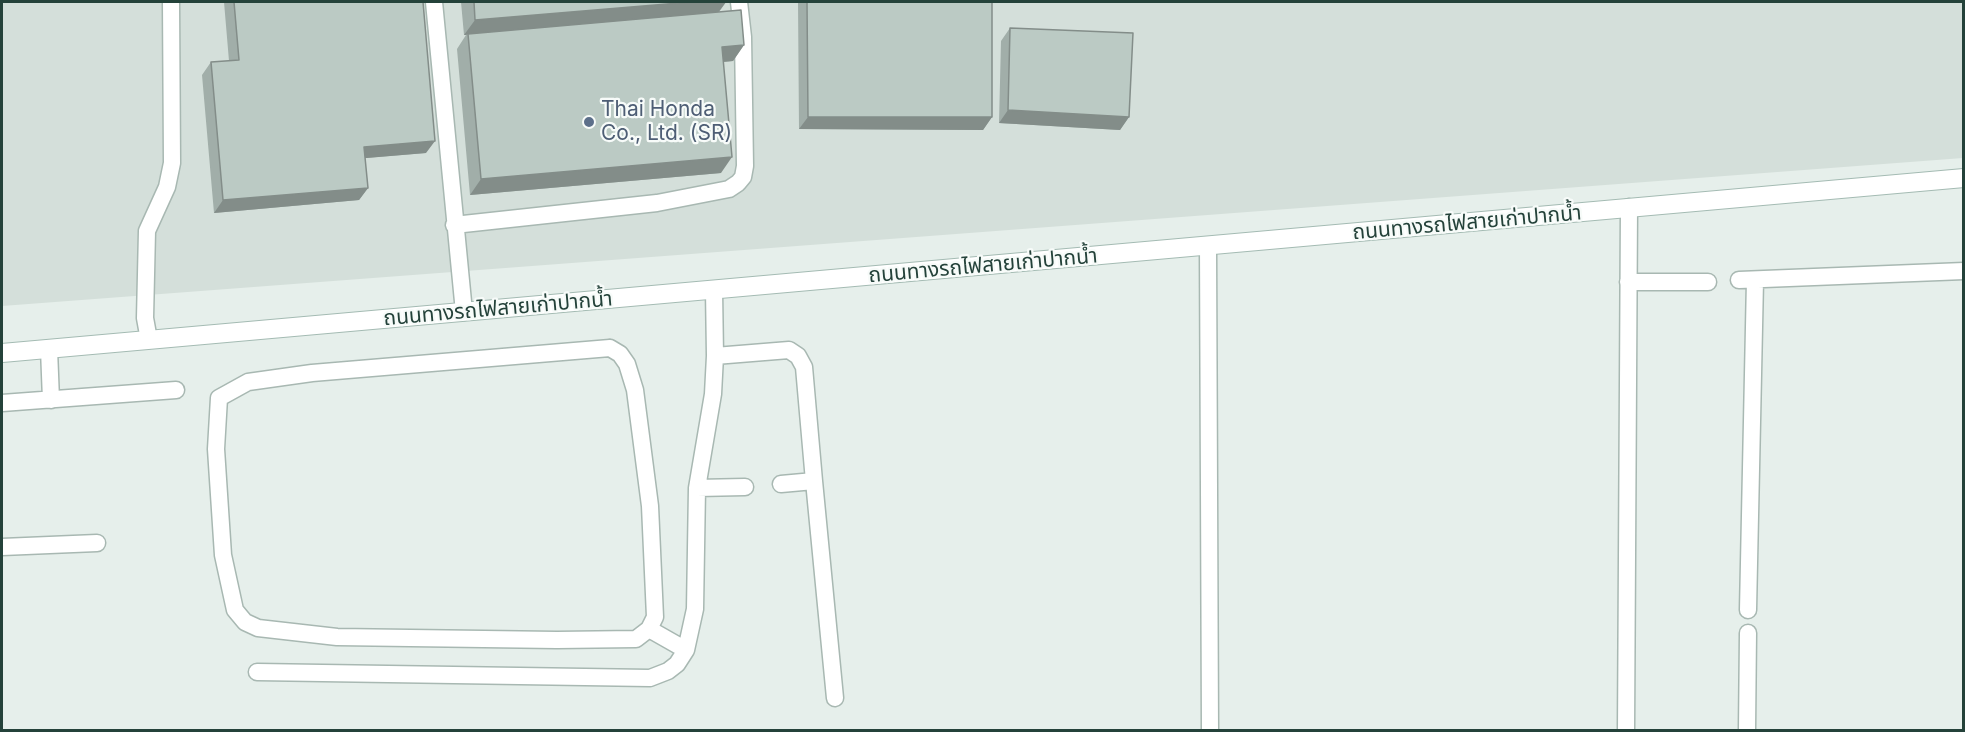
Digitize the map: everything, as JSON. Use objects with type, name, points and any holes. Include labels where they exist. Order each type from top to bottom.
[{"type":"main road","name":"ถนนทางรถไฟสายเก่าปากน้ำ","points":[[2,353],[1964,178]]},
{"type":"lane","points":[[149,340],[145,318],[147,231],[167,187],[172,163],[171,2]]},
{"type":"lane","points":[[434,2],[464,312]]},
{"type":"lane","points":[[454,225],[657,203],[729,189],[738,183],[743,177],[745,166],[743,37],[739,2]]},
{"type":"lane","points":[[1626,730],[1629,207]]},
{"type":"lane","points":[[1208,246],[1210,730]]},
{"type":"lane","points":[[1748,610],[1747,280],[1964,271]]},
{"type":"lane","points":[[1628,282],[1708,282]]},
{"type":"lane","points":[[257,672],[650,678],[673,668],[686,650],[695,609],[697,488],[712,394],[715,356],[714,290]]},
{"type":"lane","points":[[610,348],[620,354],[627,364],[635,390],[650,506],[655,617],[649,629],[636,639],[337,637],[258,628],[245,622],[235,610],[223,555],[216,449],[219,398],[248,382],[312,373],[610,348]]},
{"type":"lane","points":[[49,349],[51,400]]},
{"type":"lane","points":[[715,356],[789,350],[798,356],[804,367],[835,698]]},
{"type":"lane","points":[[2,403],[176,390]]},
{"type":"lane","points":[[781,484],[814,481]]},
{"type":"lane","points":[[697,488],[745,487]]},
{"type":"lane","points":[[2,546],[97,543]]},
{"type":"lane","points":[[649,629],[686,650]]},
{"type":"lane","points":[[1747,730],[1748,633]]},
{"type":"shaded area","points":[[2,2],[1963,2],[1963,158],[2,306]]},
{"type":"building","points":[[234,2],[423,2],[435,141],[364,147],[368,188],[223,200],[211,62],[239,60]]},
{"type":"building","points":[[474,2],[691,2],[475,20]]},
{"type":"building","points":[[807,2],[992,2],[992,117],[808,117]]},
{"type":"building","points":[[741,10],[744,45],[722,47],[732,157],[481,179],[468,34]]},
{"type":"building","points":[[1010,28],[1133,33],[1129,117],[1008,110]]},
{"type":"place","name":"Thai Honda Co., Ltd. (SR)","points":[[589,122]]}]
